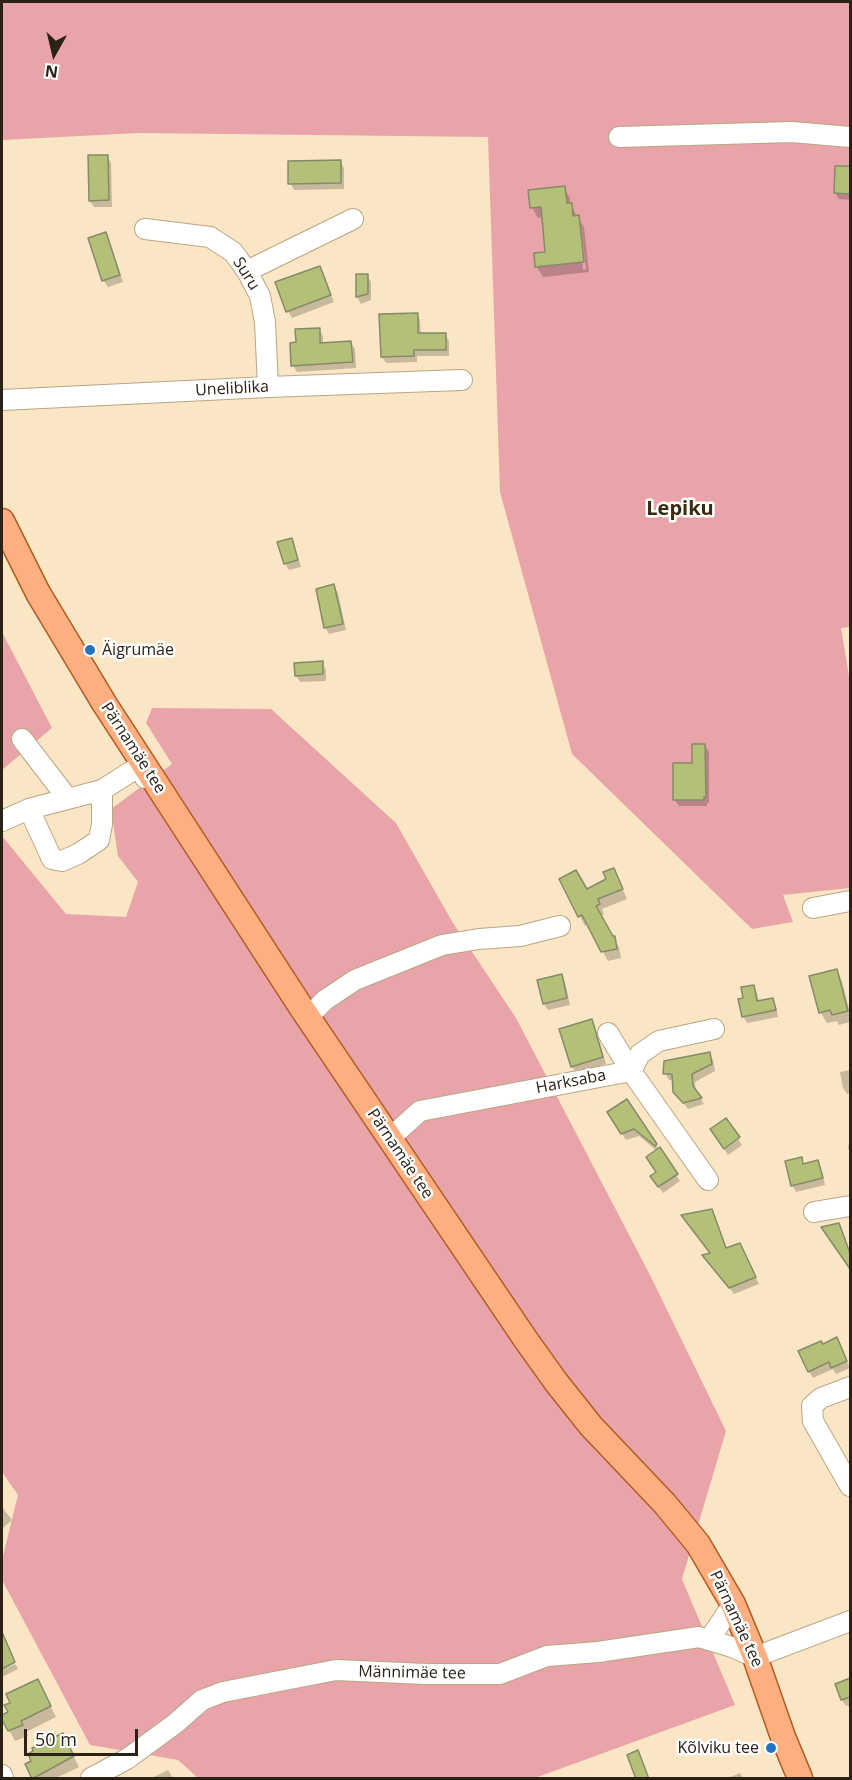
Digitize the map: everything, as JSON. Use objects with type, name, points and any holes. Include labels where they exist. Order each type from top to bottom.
[{"type":"main road","name":"Pärnamäe tee","points":[[2,521],[50,613],[143,764],[308,1017],[556,1382],[591,1426],[665,1504],[698,1544],[733,1604],[800,1779]]},
{"type":"street","points":[[619,137],[792,132],[850,137]]},
{"type":"street","points":[[248,271],[353,219]]},
{"type":"street","name":"Suru","points":[[145,229],[210,237],[233,252],[248,271],[260,296],[265,322],[268,387]]},
{"type":"street","name":"Uneliblika","points":[[2,400],[462,380]]},
{"type":"street","points":[[22,739],[68,800]]},
{"type":"street","points":[[2,821],[29,809],[102,790],[143,764]]},
{"type":"street","points":[[29,809],[52,859],[62,861],[78,854],[99,840],[102,824],[102,790]]},
{"type":"street","points":[[813,908],[850,901]]},
{"type":"street","points":[[308,1017],[325,1000],[355,980],[442,945],[520,936],[560,926]]},
{"type":"street","points":[[631,1071],[639,1054],[659,1041],[714,1029]]},
{"type":"street","points":[[608,1032],[631,1071],[708,1180]]},
{"type":"street","name":"Harksaba","points":[[390,1138],[420,1111],[631,1071]]},
{"type":"street","points":[[814,1212],[850,1206]]},
{"type":"street","points":[[850,1387],[821,1398],[812,1406],[813,1421],[850,1486]]},
{"type":"street","points":[[709,1640],[733,1604]]},
{"type":"street","points":[[755,1657],[850,1621]]},
{"type":"street","name":"Männimäe tee","points":[[91,1779],[127,1759],[176,1723],[202,1700],[224,1692],[336,1670],[425,1674],[500,1674],[548,1656],[598,1652],[699,1638],[732,1647],[755,1657]]},
{"type":"shaded area","points":[[2,2],[850,2],[850,627],[841,628],[850,682],[850,888],[783,895],[793,922],[752,929],[572,754],[500,492],[488,137],[139,133],[2,140]]},
{"type":"shaded area","points":[[2,632],[52,728],[2,770]]},
{"type":"shaded area","points":[[152,708],[271,709],[396,823],[453,923],[516,1018],[651,1277],[726,1431],[682,1579],[735,1705],[535,1778],[198,1778],[178,1760],[90,1745],[2,1580],[2,1560],[18,1495],[2,1472],[2,836],[66,914],[126,917],[138,882],[118,856],[111,809],[172,764],[146,723]]},
{"type":"building","points":[[88,155],[108,155],[109,200],[89,201]]},
{"type":"building","points":[[341,160],[341,183],[288,184],[288,161]]},
{"type":"building","points":[[835,166],[850,166],[850,194],[834,193]]},
{"type":"building","points":[[565,186],[567,203],[572,203],[573,216],[579,215],[584,262],[535,267],[534,253],[545,252],[541,207],[530,208],[528,190]]},
{"type":"building","points":[[106,232],[120,275],[102,281],[88,238]]},
{"type":"building","points":[[320,266],[331,295],[286,312],[275,282]]},
{"type":"building","points":[[356,274],[368,274],[368,294],[356,297]]},
{"type":"building","points":[[418,313],[418,333],[446,333],[446,350],[414,350],[414,356],[381,357],[379,314]]},
{"type":"building","points":[[320,328],[320,343],[351,341],[353,362],[291,366],[290,343],[296,342],[295,329]]},
{"type":"building","points":[[292,538],[298,560],[284,564],[277,542]]},
{"type":"building","points":[[334,584],[343,624],[324,628],[316,589]]},
{"type":"building","points":[[323,661],[323,674],[295,676],[294,663]]},
{"type":"building","points":[[692,744],[705,744],[706,797],[704,800],[673,800],[673,763],[692,763]]},
{"type":"building","points":[[614,868],[623,889],[598,899],[600,904],[596,906],[615,936],[617,949],[601,952],[582,915],[578,917],[559,879],[576,870],[587,889],[606,879],[603,872]]},
{"type":"building","points":[[837,969],[848,1011],[832,1015],[830,1010],[819,1013],[809,976]]},
{"type":"building","points":[[562,974],[567,998],[543,1004],[537,980]]},
{"type":"building","points":[[754,985],[757,1001],[773,998],[776,1010],[742,1017],[738,999],[743,998],[741,987]]},
{"type":"building","points":[[592,1019],[603,1057],[571,1067],[559,1029]]},
{"type":"building","points":[[710,1052],[712,1064],[692,1074],[693,1086],[702,1098],[683,1103],[673,1092],[672,1074],[663,1074],[664,1061]]},
{"type":"building","points":[[627,1099],[657,1144],[655,1146],[634,1129],[621,1134],[607,1112]]},
{"type":"building","points":[[726,1118],[740,1137],[724,1149],[710,1129]]},
{"type":"building","points":[[660,1147],[678,1174],[658,1187],[650,1176],[656,1172],[646,1157]]},
{"type":"building","points":[[802,1157],[803,1164],[818,1160],[823,1178],[791,1186],[785,1161]]},
{"type":"building","points":[[712,1209],[726,1248],[740,1243],[756,1277],[729,1288],[702,1255],[710,1253],[681,1215]]},
{"type":"building","points":[[839,1223],[850,1253],[850,1269],[821,1227]]},
{"type":"building","points":[[837,1337],[847,1361],[831,1368],[829,1362],[808,1372],[798,1351],[821,1341],[823,1344]]},
{"type":"building","points":[[2,1632],[15,1662],[2,1669]]},
{"type":"building","points":[[850,1678],[850,1697],[841,1700],[835,1684]]},
{"type":"building","points":[[38,1679],[51,1706],[21,1721],[23,1725],[8,1731],[2,1720],[2,1715],[8,1712],[4,1705],[10,1703],[6,1694]]},
{"type":"building","points":[[63,1733],[74,1756],[32,1779],[25,1764],[31,1761],[28,1754],[33,1751],[32,1748]]},
{"type":"building","points":[[638,1750],[649,1779],[636,1779],[627,1755]]},
{"type":"place","name":"Äigrumäe","points":[[90,650]]},
{"type":"place","name":"Kõlviku tee","points":[[771,1748]]},
{"type":"district","name":"Lepiku","points":[[680,509]]}]
